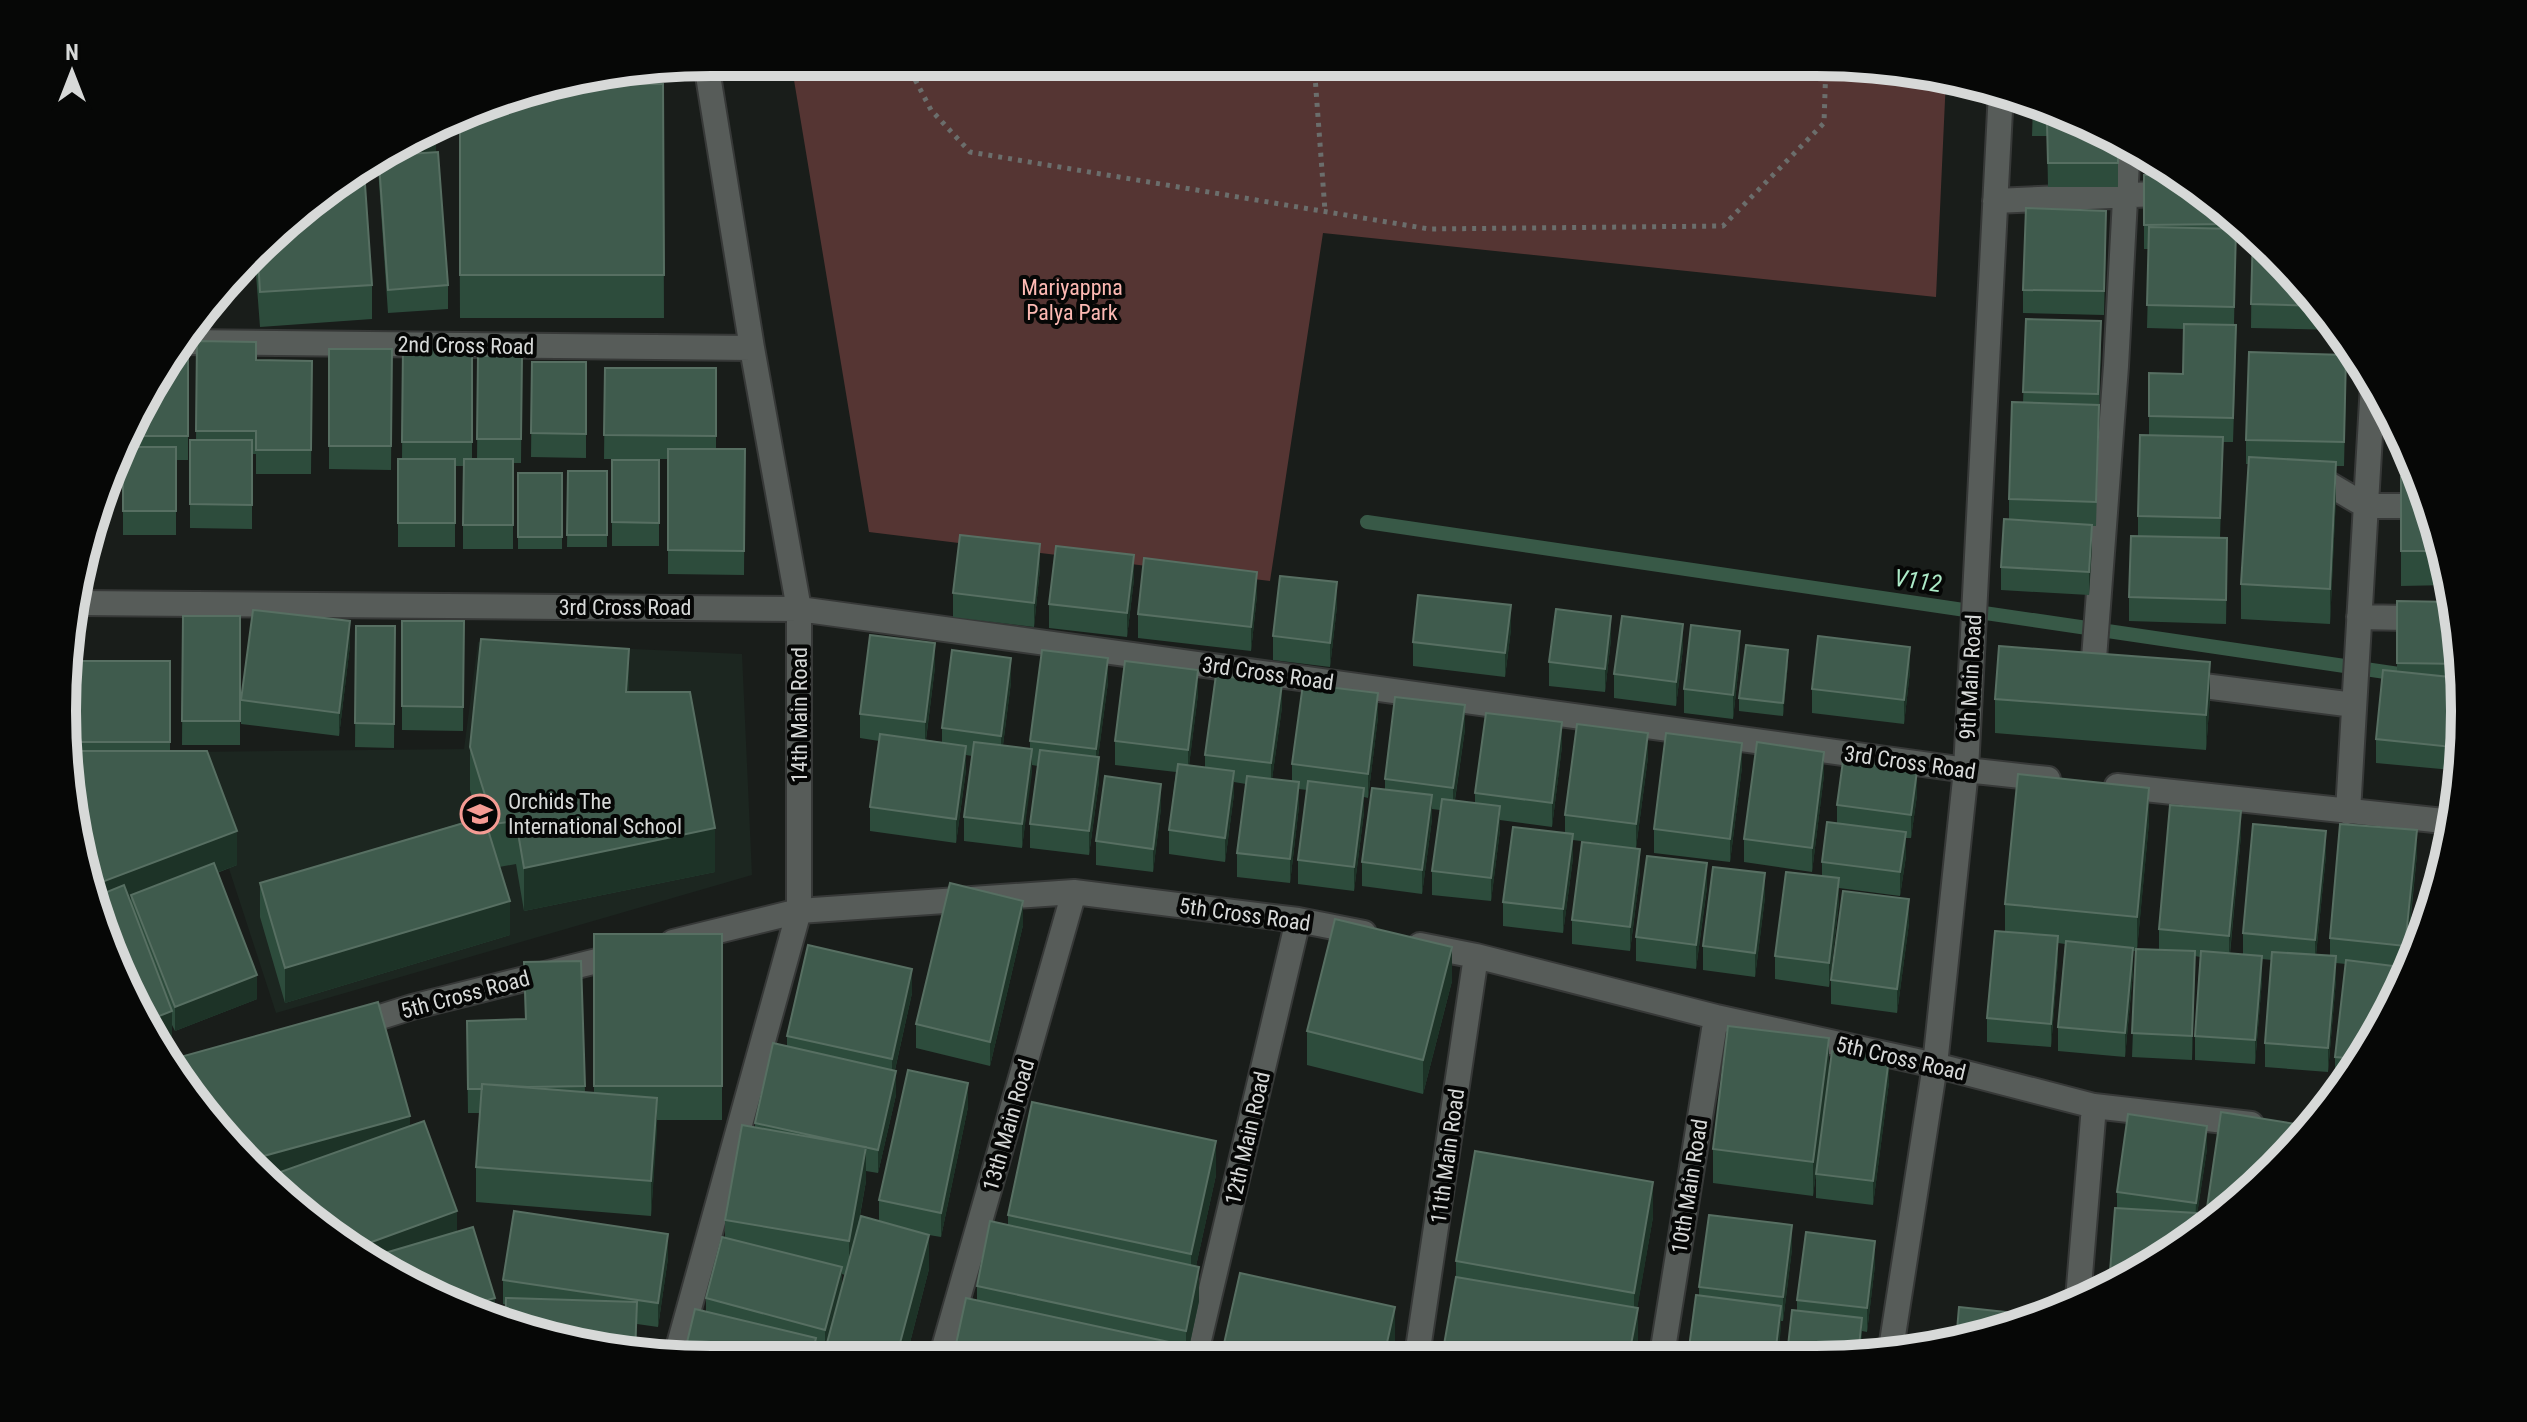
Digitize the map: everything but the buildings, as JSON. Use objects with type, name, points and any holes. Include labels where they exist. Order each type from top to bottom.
[{"type":"street","name":"14th Main Road","points":[[679,1345],[799,911],[799,609],[752,348],[708,76]]},
{"type":"street","name":"9th Main Road","points":[[1892,1342],[1935,1065],[1966,770],[2000,104]]},
{"type":"street","points":[[2063,668],[2099,666],[2098,605],[2127,157]]},
{"type":"street","points":[[1995,201],[2183,193]]},
{"type":"street","name":"2nd Cross Road","points":[[194,342],[752,348]]},
{"type":"street","points":[[2348,812],[2372,404]]},
{"type":"street","points":[[2279,481],[2327,483],[2366,506],[2417,506]]},
{"type":"street","name":"3rd Cross Road","points":[[85,603],[799,609],[1966,770],[2441,821]]},
{"type":"street","points":[[2359,617],[2444,619]]},
{"type":"street","points":[[1972,646],[2002,661]]},
{"type":"street","points":[[2155,680],[2355,698]]},
{"type":"street","name":"5th Cross Road","points":[[337,1031],[412,1007],[799,911],[1074,892],[1298,920],[1476,956],[1716,1017],[1935,1065],[2094,1106],[2275,1127]]},
{"type":"street","name":"13th Main Road","points":[[944,1346],[1074,892]]},
{"type":"street","name":"12th Main Road","points":[[1198,1346],[1298,920]]},
{"type":"street","name":"11th Main Road","points":[[1418,1346],[1476,956]]},
{"type":"street","name":"10th Main Road","points":[[1663,1346],[1716,1017]]},
{"type":"street","points":[[2079,1289],[2094,1106]]},
{"type":"path","points":[[913,76],[931,110],[970,152],[1429,229],[1723,226],[1824,123],[1826,76]]},
{"type":"path","points":[[1315,76],[1325,211]]},
{"type":"shaded area","name":"Orchids The International School","points":[[478,642],[742,654],[752,875],[276,1013],[191,752],[464,749]]},
{"type":"green space","name":"Mariyappna Palya Park","points":[[793,76],[1816,76],[1899,81],[1945,89],[1936,297],[1323,233],[1270,581],[869,532]]},
{"type":"waterway","name":"V112","points":[[1367,522],[2399,674]]},
{"type":"place","name":"Orchids The International School","points":[[480,814]]}]
